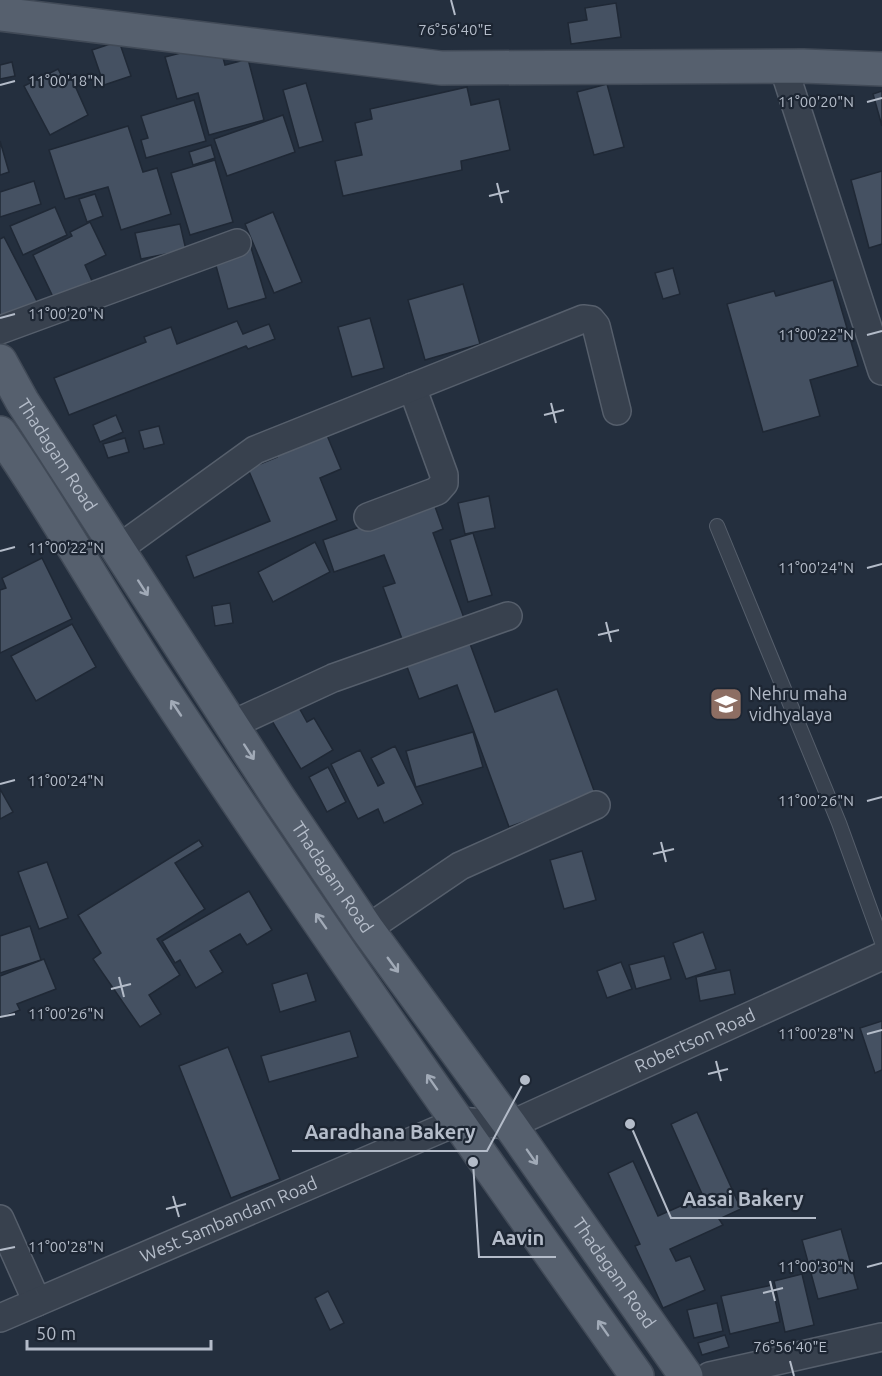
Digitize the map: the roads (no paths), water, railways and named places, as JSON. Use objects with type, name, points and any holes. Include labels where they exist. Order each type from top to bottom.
[{"type":"main road","points":[[0,14],[441,68],[783,66],[882,69]]},
{"type":"main road","name":"Thadagam Road","points":[[0,361],[22,401],[231,725],[367,929],[510,1125],[686,1376]]},
{"type":"main road","name":"Thadagam Road","points":[[0,434],[34,482],[149,669],[637,1376]]},
{"type":"street","points":[[783,66],[882,371]]},
{"type":"street","points":[[0,330],[237,243]]},
{"type":"street","points":[[118,549],[255,450],[584,319],[591,320],[596,326],[617,411]]},
{"type":"street","points":[[368,518],[437,491],[444,483],[444,475],[412,387]]},
{"type":"street","points":[[231,725],[333,678],[508,616]]},
{"type":"street","points":[[367,929],[460,866],[596,805]]},
{"type":"street","name":"Robertson Road","points":[[510,1125],[882,956]]},
{"type":"street","points":[[459,1121],[510,1125]]},
{"type":"street","name":"West Sambandam Road","points":[[0,1318],[459,1121]]},
{"type":"street","points":[[0,1219],[37,1302]]},
{"type":"street","points":[[710,1376],[882,1337]]},
{"type":"lane","points":[[717,526],[839,823],[882,942]]},
{"type":"place","name":"Nehru maha vidhyalaya","points":[[726,704]]},
{"type":"place","name":"Aaradhana Bakery","points":[[525,1080]]},
{"type":"place","name":"Aasai Bakery","points":[[630,1124]]},
{"type":"place","name":"Aavin","points":[[473,1162]]}]
